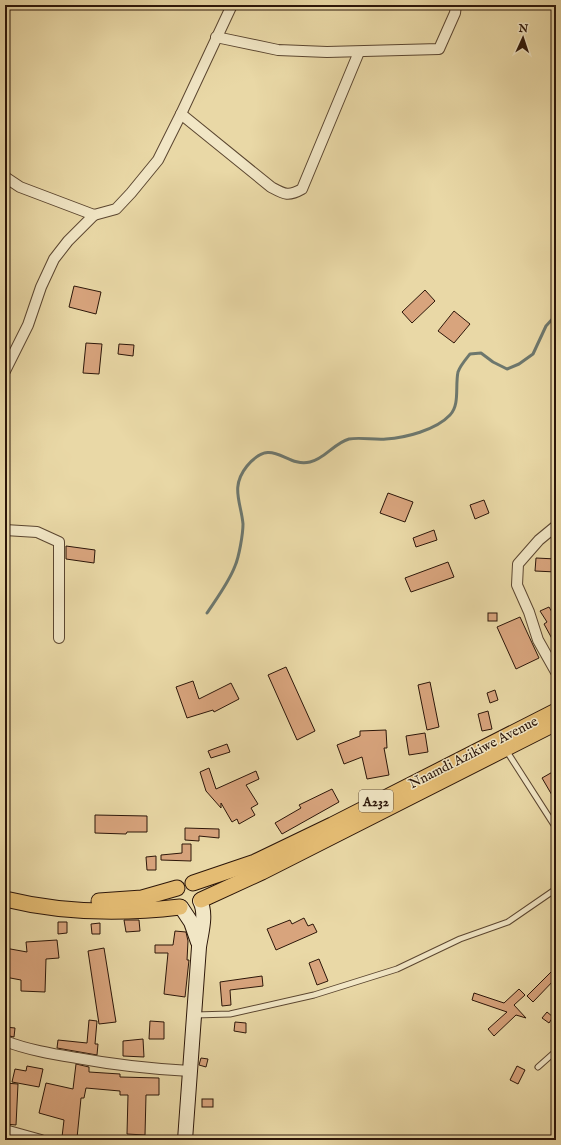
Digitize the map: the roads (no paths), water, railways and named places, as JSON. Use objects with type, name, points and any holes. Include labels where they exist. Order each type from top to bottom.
[{"type":"main road","name":"Nnamdi Azikiwe Avenue","points":[[193,883],[269,855],[556,711]]},
{"type":"main road","name":"Nnamdi Azikiwe Avenue","points":[[201,900],[262,872],[556,723]]},
{"type":"main road","name":"A232","points":[[5,890],[24,895],[78,901],[142,898],[177,888],[182,883],[193,883]]},
{"type":"main road","points":[[185,1140],[199,946],[203,914],[201,892],[193,883]]},
{"type":"main road","points":[[177,888],[175,897],[192,922],[199,946]]},
{"type":"main road","name":"A232","points":[[5,900],[50,909],[102,911],[181,907],[190,908],[196,906],[201,900]]},
{"type":"street","points":[[5,371],[28,325],[41,287],[54,259],[68,241],[94,215],[116,209],[158,160],[182,114],[216,37],[232,5]]},
{"type":"street","points":[[216,37],[278,50],[358,52],[439,49],[455,13],[456,5]]},
{"type":"street","points":[[182,114],[271,187],[282,194],[293,195],[302,189],[358,52]]},
{"type":"street","points":[[5,177],[20,187],[94,215]]},
{"type":"street","points":[[556,526],[538,540],[518,564],[517,585],[530,612],[538,640],[556,672]]},
{"type":"street","points":[[5,530],[37,532],[59,542],[59,638]]},
{"type":"street","points":[[5,1041],[48,1054],[145,1068],[190,1071]]},
{"type":"street","points":[[5,1130],[41,1140]]},
{"type":"lane","points":[[505,750],[556,828]]},
{"type":"lane","points":[[195,1015],[238,1012],[314,995],[397,969],[460,939],[508,922],[556,889]]},
{"type":"lane","points":[[538,1068],[556,1051]]},
{"type":"waterway","points":[[207,613],[226,584],[236,562],[243,524],[238,495],[239,481],[247,466],[256,457],[264,453],[272,453],[301,463],[310,462],[320,458],[339,444],[349,439],[394,438],[411,435],[429,429],[444,420],[453,411],[456,401],[458,372],[470,354],[481,353],[493,362],[507,369],[519,364],[533,354],[546,326],[556,315]]}]
